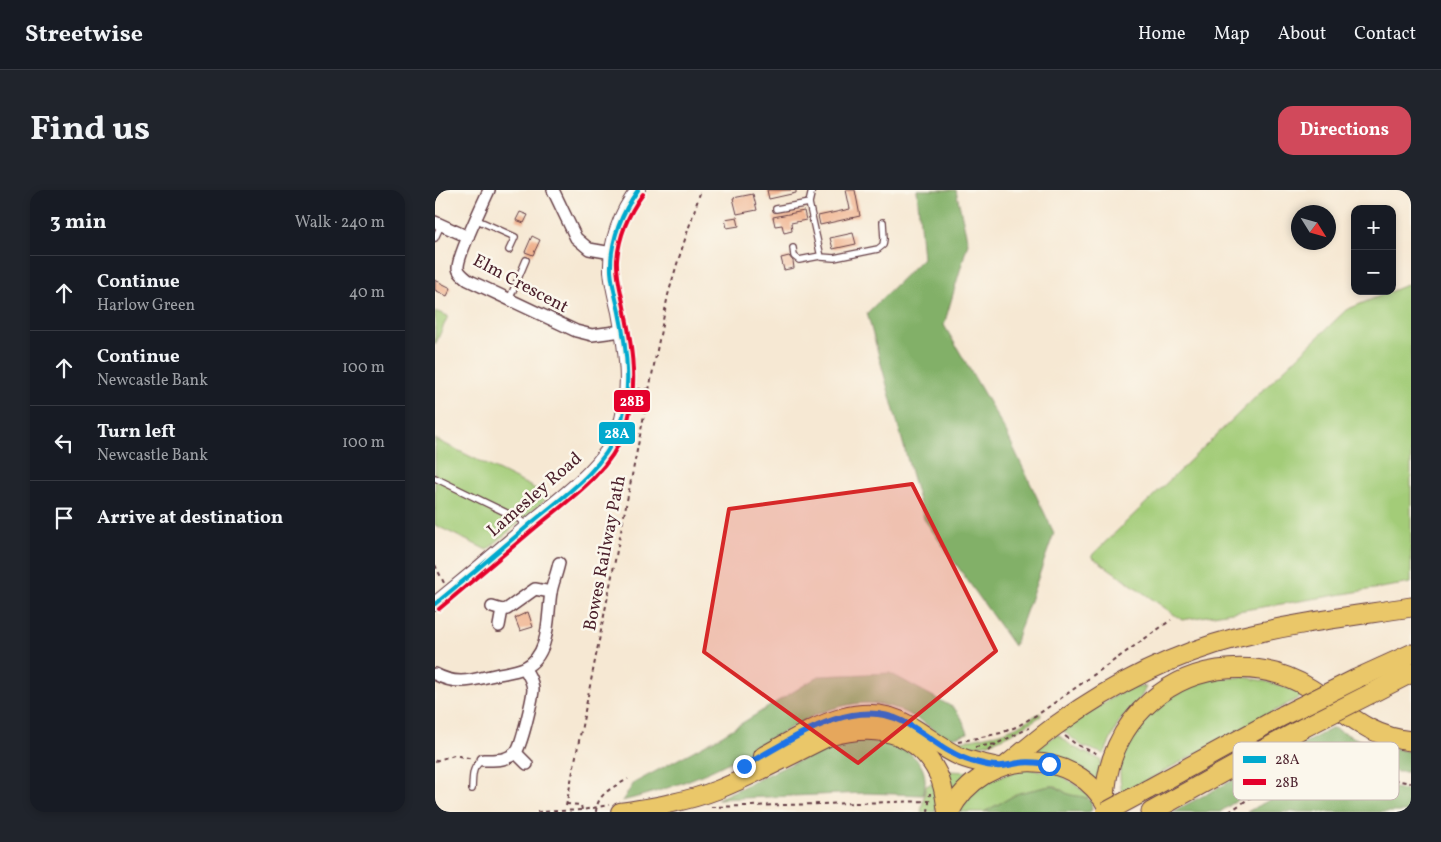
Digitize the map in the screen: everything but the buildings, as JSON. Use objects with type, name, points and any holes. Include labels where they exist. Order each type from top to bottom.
[{"type":"highway","points":[[1003,766],[1076,712],[1127,682],[1175,659],[1230,640],[1269,630],[1411,607]]},
{"type":"highway","points":[[1235,742],[1284,715],[1411,654]]},
{"type":"highway","points":[[1233,743],[1147,790],[1107,808],[1106,780],[1111,760],[1120,740],[1134,719],[1159,695],[1172,686],[1194,676],[1218,670],[1250,668],[1282,675],[1311,689],[1358,724],[1387,736],[1411,741]]},
{"type":"highway","points":[[1278,742],[1411,673]]},
{"type":"highway","points":[[1152,811],[1233,766]]},
{"type":"main road","points":[[646,808],[725,775],[822,724],[847,716],[871,714],[897,719],[960,757],[1003,766],[1038,762],[1059,767],[1080,777],[1107,808]]},
{"type":"main road","points":[[617,808],[646,808],[684,800],[717,790],[828,737],[845,732],[870,730],[893,734],[918,748],[926,755],[941,780],[948,812]]},
{"type":"main road","points":[[948,812],[971,784],[1003,766]]},
{"type":"street","name":"Elm Crescent","points":[[489,190],[475,218],[458,266],[459,273],[468,280],[576,331],[592,335],[622,331]]},
{"type":"street","points":[[553,190],[576,238],[589,249],[612,253]]},
{"type":"street","name":"Lamesley Road","points":[[435,604],[572,488],[604,457],[617,433],[626,409],[627,391],[622,331],[611,272],[612,253],[619,223],[628,202],[637,190]]},
{"type":"street","points":[[438,224],[469,237]]},
{"type":"street","points":[[435,674],[445,680],[465,682],[524,668],[536,658],[545,638],[551,592],[559,563]]},
{"type":"street","points":[[499,626],[497,609],[511,607],[535,589],[551,592]]},
{"type":"street","points":[[483,760],[501,760],[516,753],[521,743],[533,691],[531,678],[524,668]]},
{"type":"street","points":[[516,753],[527,764]]},
{"type":"lane","points":[[812,190],[809,203],[820,256]]},
{"type":"lane","points":[[776,209],[809,203]]},
{"type":"lane","points":[[475,218],[515,237],[509,250]]},
{"type":"lane","points":[[793,248],[794,256],[799,260],[820,256],[823,258],[834,258],[878,248],[883,245],[883,222]]},
{"type":"lane","points":[[435,238],[438,224]]},
{"type":"lane","points":[[509,300],[526,260]]},
{"type":"lane","points":[[435,478],[519,519],[527,526]]},
{"type":"lane","points":[[472,789],[473,769],[477,763],[483,760]]},
{"type":"path","name":"Bowes Railway Path","points":[[582,810],[581,804],[566,805],[668,295],[701,190]]},
{"type":"path","points":[[435,565],[448,593]]},
{"type":"path","points":[[942,746],[1001,733],[1040,714],[1171,620]]},
{"type":"path","points":[[985,753],[996,744],[1033,726]]},
{"type":"path","points":[[1061,732],[1077,745],[1102,756]]},
{"type":"path","points":[[435,761],[454,755],[483,760]]},
{"type":"path","points":[[597,812],[601,797],[628,779]]},
{"type":"path","points":[[1229,812],[1248,800]]},
{"type":"path","points":[[706,807],[929,801],[928,812]]},
{"type":"path","points":[[537,812],[617,808]]},
{"type":"highlighted area","points":[[912,484],[996,651],[858,763],[704,652],[729,509]]},
{"type":"green space","points":[[917,190],[956,190],[968,243],[944,325],[1005,430],[1054,533],[1014,646],[924,519],[867,313],[923,258]]},
{"type":"green space","points":[[1411,283],[1411,583],[1182,620],[1091,556],[1346,310],[1382,295],[1396,295],[1396,289]]},
{"type":"green space","points":[[435,311],[448,316],[435,345]]},
{"type":"green space","points":[[435,439],[550,496],[487,550],[435,525]]},
{"type":"green space","points":[[890,673],[954,708],[961,717],[968,733],[948,737],[896,709],[878,704],[858,703],[833,709],[805,720],[739,757],[697,777],[652,793],[622,801],[634,783],[721,736],[819,676]]},
{"type":"green space","points":[[1242,677],[1274,684],[1304,695],[1122,794],[1120,781],[1121,759],[1126,746],[1142,722],[1166,701],[1192,686],[1204,681]]},
{"type":"green space","points":[[1137,687],[1146,687],[1141,697],[1119,722],[1104,754],[1082,746],[1062,730],[1123,691]]},
{"type":"green space","points":[[1040,713],[1041,716],[1000,739],[977,746],[956,744],[957,742],[1001,733],[1016,727]]},
{"type":"green space","points":[[1333,728],[1364,742],[1306,742]]},
{"type":"green space","points":[[1057,734],[1073,747],[1101,760],[1099,782],[1031,754]]},
{"type":"green space","points":[[864,740],[888,744],[910,753],[923,770],[925,781],[923,795],[866,793],[717,799],[808,757],[845,744]]},
{"type":"green space","points":[[1399,749],[1411,752],[1411,772],[1399,772]]},
{"type":"green space","points":[[1026,768],[1060,774],[1089,795],[1088,798],[1069,795],[1056,786],[1050,786],[1019,793],[984,812],[957,812],[983,782]]},
{"type":"green space","points":[[946,771],[975,772],[949,798]]},
{"type":"green space","points":[[1233,780],[1233,800],[1238,800],[1220,812],[1172,812]]},
{"type":"green space","points":[[933,783],[937,796],[935,812],[921,812],[926,786]]},
{"type":"green space","points":[[1050,786],[1068,794],[1089,799],[1092,810],[1089,812],[984,812],[1019,793]]},
{"type":"green space","points":[[1399,789],[1411,791],[1411,812],[1247,812],[1269,800],[1399,800]]},
{"type":"transit line","name":"28A","points":[[435,604],[592,471],[602,459],[618,431],[626,402],[627,372],[622,327],[613,286],[611,260],[618,228],[626,209],[638,190]]},
{"type":"transit line","name":"28B","points":[[439,609],[586,486],[598,474],[617,447],[629,418],[633,388],[632,357],[618,280],[617,260],[625,225],[643,194]]},
{"type":"route","points":[[744,766],[822,724],[859,714],[883,715],[909,724],[952,753],[970,761],[999,767],[1022,762],[1049,764]]}]
